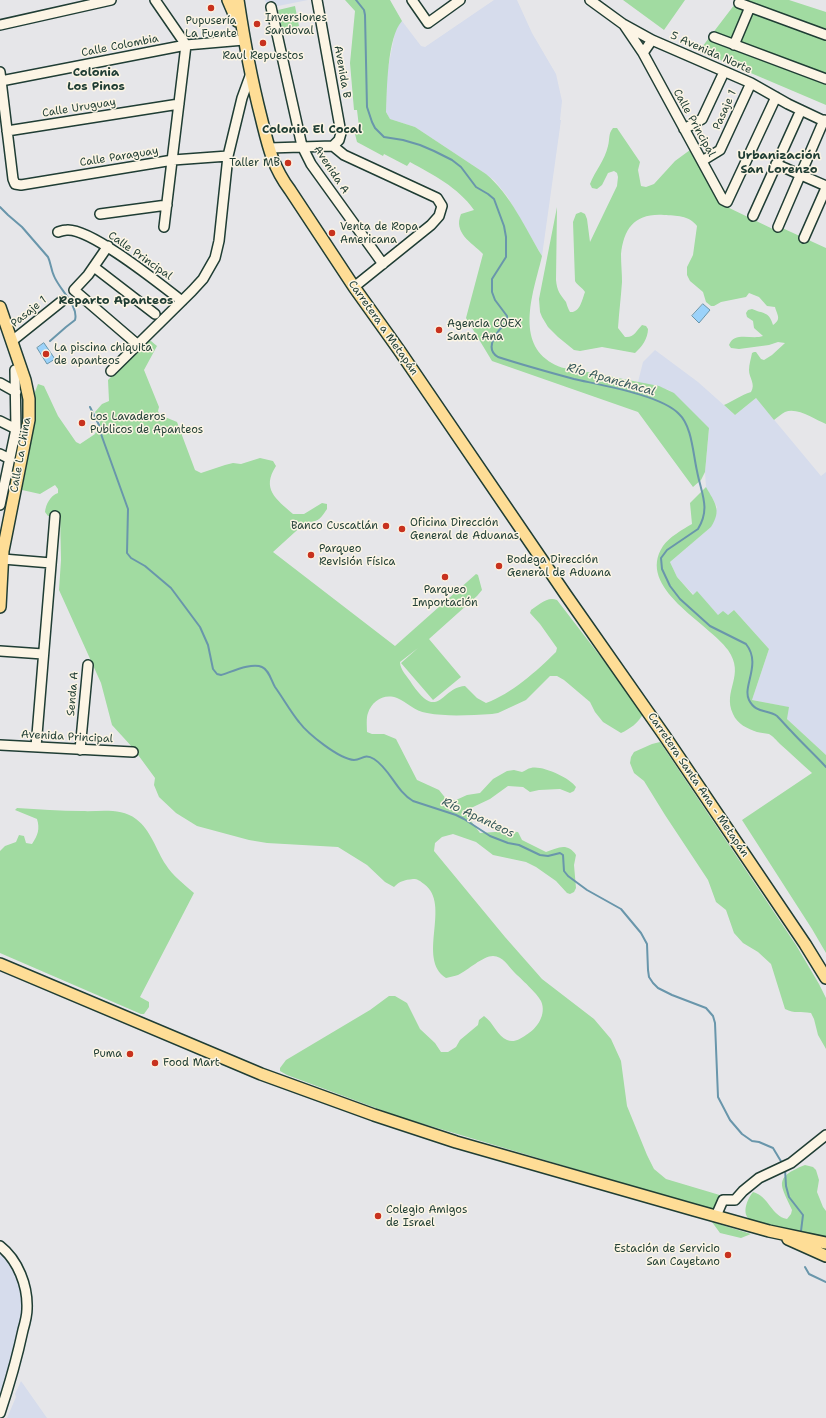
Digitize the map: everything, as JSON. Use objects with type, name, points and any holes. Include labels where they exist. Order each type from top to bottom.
[{"type":"main road","points":[[228,0],[244,40]]},
{"type":"main road","points":[[238,0],[244,40]]},
{"type":"main road","name":"Carretera a Metapán","points":[[244,40],[250,76],[269,148],[280,177],[354,287],[422,382],[566,595]]},
{"type":"main road","name":"Calle La China","points":[[0,307],[25,380],[29,399],[29,420],[3,551],[0,607]]},
{"type":"main road","name":"Carretera Santa Ana - Metapán","points":[[566,595],[664,735],[805,944],[826,978]]},
{"type":"main road","points":[[0,964],[250,1070],[320,1096],[456,1142],[769,1231],[826,1243]]},
{"type":"main road","points":[[769,1231],[826,1256]]},
{"type":"street","points":[[0,25],[111,0]]},
{"type":"street","points":[[155,0],[186,45],[164,227]]},
{"type":"street","name":"Avenida B","points":[[316,0],[341,133],[339,140],[333,146]]},
{"type":"street","points":[[412,0],[428,23],[460,0]]},
{"type":"street","name":"5 Avenida Norte","points":[[590,0],[623,24],[652,40],[751,83],[788,104],[825,121]]},
{"type":"street","points":[[739,3],[826,35]]},
{"type":"street","points":[[734,45],[750,6]]},
{"type":"street","name":"Avenida A","points":[[270,7],[302,146],[311,164],[383,264]]},
{"type":"street","name":"Calle Principal","points":[[623,24],[643,53],[723,200],[727,202],[776,96]]},
{"type":"street","points":[[714,38],[826,79]]},
{"type":"street","name":"Calle Colombia","points":[[0,77],[186,45],[244,40]]},
{"type":"street","points":[[643,53],[652,40]]},
{"type":"street","points":[[684,129],[702,120],[724,72]]},
{"type":"street","points":[[111,372],[192,291],[203,279],[212,264],[217,252],[219,241],[228,156],[242,98],[250,76]]},
{"type":"street","points":[[0,77],[7,131]]},
{"type":"street","name":"Pasaje 1","points":[[702,161],[720,150],[751,83]]},
{"type":"street","name":"Calle Uruguay","points":[[7,131],[179,104]]},
{"type":"street","points":[[753,216],[800,110]]},
{"type":"street","points":[[778,227],[825,121]]},
{"type":"street","name":"Calle Paraguay","points":[[7,131],[12,179],[15,184],[21,185],[173,160],[228,156]]},
{"type":"street","points":[[269,148],[333,146],[344,155],[437,198],[440,202],[442,206],[441,212],[436,219],[354,287]]},
{"type":"street","points":[[776,164],[826,187],[804,238]]},
{"type":"street","points":[[100,214],[167,205]]},
{"type":"street","name":"Calle Principal","points":[[58,232],[68,230],[81,232],[108,246],[182,301]]},
{"type":"street","points":[[108,246],[94,267],[74,290],[138,345]]},
{"type":"street","points":[[94,267],[155,314]]},
{"type":"street","name":"Pasaje 1","points":[[12,341],[62,301]]},
{"type":"street","points":[[0,505],[3,481],[10,459],[16,429],[15,370]]},
{"type":"street","points":[[0,384],[16,392]]},
{"type":"street","points":[[0,421],[16,429]]},
{"type":"street","points":[[0,454],[10,459]]},
{"type":"street","points":[[36,747],[55,516]]},
{"type":"street","points":[[3,559],[51,563]]},
{"type":"street","points":[[0,651],[44,654]]},
{"type":"street","name":"Senda A","points":[[80,750],[88,665]]},
{"type":"street","name":"Avenida Principal","points":[[0,745],[133,752]]},
{"type":"street","points":[[716,1216],[723,1200],[735,1200],[743,1191],[759,1178],[791,1163],[826,1135]]},
{"type":"street","points":[[0,1246],[7,1251],[21,1275],[27,1309],[20,1348],[0,1413]]},
{"type":"shaded area","points":[[265,0],[308,0],[268,8]]},
{"type":"shaded area","points":[[494,0],[517,0],[532,33],[556,74],[562,101],[561,120],[542,256],[507,196],[495,181],[415,127],[390,119],[386,112],[387,74],[395,32],[399,24],[402,21],[421,46],[425,47]]},
{"type":"shaded area","points":[[655,350],[698,382],[735,415],[756,398],[821,476],[826,472],[826,755],[787,719],[788,707],[752,700],[769,649],[734,610],[728,615],[718,615],[697,592],[694,595],[677,577],[670,562],[711,527],[717,507],[706,487],[705,472],[709,428],[669,390],[638,382],[643,362]]},
{"type":"shaded area","points":[[0,1255],[9,1263],[18,1282],[24,1302],[20,1329],[0,1406]]},
{"type":"shaded area","points":[[21,1381],[47,1418],[7,1418]]},
{"type":"green space","points":[[345,0],[390,0],[402,21],[393,39],[389,64],[386,112],[390,119],[415,127],[486,174],[495,182],[510,202],[542,256],[530,310],[532,337],[537,349],[546,359],[555,365],[659,386],[674,393],[709,428],[705,472],[701,480],[693,487],[638,412],[492,361],[466,318],[483,254],[464,237],[459,227],[459,221],[461,214],[474,210],[468,202],[445,182],[410,162],[407,166],[384,154],[383,156],[357,142],[355,134],[359,127],[357,110],[354,110],[350,63],[355,11]]},
{"type":"green space","points":[[623,0],[685,0],[664,30]]},
{"type":"green space","points":[[738,0],[789,0],[826,12],[826,105],[699,51]]},
{"type":"green space","points":[[295,6],[299,26],[282,30],[278,10]]},
{"type":"green space","points":[[613,128],[617,128],[640,162],[638,170],[641,186],[646,187],[654,184],[675,161],[690,150],[723,205],[777,231],[780,227],[826,248],[826,424],[795,411],[785,412],[774,420],[756,398],[735,415],[724,405],[751,392],[753,384],[749,370],[752,353],[756,352],[761,359],[764,360],[785,343],[778,342],[769,345],[739,349],[731,348],[729,345],[735,338],[763,336],[754,328],[753,321],[747,317],[746,313],[748,310],[752,309],[767,315],[770,317],[773,325],[778,319],[778,315],[775,307],[767,306],[759,297],[749,293],[746,297],[721,302],[714,306],[711,306],[706,302],[703,292],[690,281],[687,275],[687,267],[693,255],[697,226],[694,222],[686,218],[664,215],[645,217],[633,224],[625,237],[621,254],[622,282],[618,328],[625,337],[635,334],[642,325],[646,326],[648,329],[644,342],[635,353],[602,347],[580,351],[574,350],[548,327],[540,312],[539,299],[557,207],[556,284],[570,312],[573,312],[580,305],[585,292],[575,281],[573,222],[576,214],[581,212],[585,214],[590,242],[617,186],[618,177],[617,173],[614,171],[608,173],[602,185],[597,189],[592,188],[590,184],[605,156],[611,130]]},
{"type":"green space","points":[[147,341],[151,341],[157,346],[144,370],[159,407],[158,411],[160,415],[177,422],[195,470],[201,473],[225,465],[233,463],[241,464],[260,458],[273,461],[276,466],[270,481],[272,493],[293,514],[304,514],[322,503],[327,504],[327,509],[319,519],[306,522],[273,552],[395,646],[476,574],[478,575],[482,590],[429,639],[461,677],[433,700],[401,663],[418,648],[400,662],[403,671],[412,684],[428,701],[434,702],[440,700],[457,688],[465,686],[477,698],[486,703],[505,694],[541,667],[556,652],[557,648],[530,613],[531,610],[546,600],[553,599],[557,600],[643,712],[641,717],[631,728],[621,733],[603,722],[595,712],[590,702],[564,680],[557,676],[550,676],[526,700],[498,713],[492,714],[443,715],[422,712],[397,698],[383,697],[372,705],[368,713],[367,732],[372,734],[384,734],[396,739],[417,780],[439,790],[447,800],[456,800],[467,795],[480,793],[493,779],[507,771],[514,770],[522,772],[529,768],[542,768],[548,770],[562,776],[573,783],[576,787],[574,791],[570,793],[560,789],[530,792],[523,787],[508,786],[490,799],[471,808],[468,817],[480,833],[498,831],[518,832],[522,840],[546,852],[562,847],[569,848],[573,851],[576,855],[574,865],[576,888],[574,892],[570,894],[567,893],[556,881],[536,867],[526,862],[493,855],[476,842],[453,834],[442,837],[435,843],[434,851],[542,979],[594,1019],[611,1039],[621,1061],[627,1106],[654,1169],[666,1179],[723,1196],[726,1204],[723,1213],[400,1117],[287,1075],[280,1071],[280,1068],[286,1060],[370,1010],[389,996],[395,996],[407,1003],[420,1029],[435,1043],[441,1052],[448,1052],[456,1047],[460,1040],[478,1025],[479,1020],[484,1016],[504,1038],[515,1041],[534,1029],[542,1016],[543,1006],[533,990],[497,956],[485,958],[458,975],[446,978],[438,969],[434,958],[433,945],[435,904],[432,893],[419,880],[405,880],[398,883],[394,887],[385,882],[367,865],[338,847],[267,843],[249,840],[197,826],[176,813],[159,797],[154,785],[155,778],[133,748],[112,725],[101,683],[59,590],[61,560],[60,513],[57,512],[52,516],[48,516],[45,512],[46,506],[53,496],[58,493],[58,489],[55,485],[40,494],[22,490],[33,433],[31,431],[35,392],[38,384],[44,386],[58,416],[76,442],[80,444],[95,434],[100,423],[95,412],[102,404],[109,401],[108,380]]},
{"type":"green space","points":[[706,487],[717,511],[714,521],[711,527],[670,562],[677,577],[693,595],[697,591],[718,615],[723,611],[728,615],[734,610],[769,649],[752,700],[789,707],[787,719],[826,755],[826,953],[742,820],[812,773],[770,735],[750,729],[737,721],[730,705],[735,675],[733,659],[728,650],[719,640],[678,604],[666,590],[659,576],[657,561],[663,546],[672,537],[692,524],[690,503]]},
{"type":"green space","points":[[660,742],[796,945],[819,984],[826,998],[826,1049],[818,1035],[811,1013],[795,1012],[785,1009],[771,964],[758,952],[743,943],[734,933],[726,910],[716,902],[708,880],[644,781],[634,773],[630,763],[634,752]]},
{"type":"green space","points":[[17,808],[66,811],[116,811],[130,815],[146,829],[169,869],[194,893],[140,997],[149,1002],[149,1007],[144,1014],[0,953],[0,851],[5,846],[16,842],[19,835],[24,836],[26,843],[32,844],[37,835],[38,829],[37,819],[15,810]]},
{"type":"green space","points":[[805,1165],[813,1167],[816,1170],[819,1180],[817,1192],[826,1211],[826,1238],[773,1228],[762,1225],[748,1218],[746,1215],[746,1208],[749,1198],[753,1192],[763,1197],[777,1214],[787,1219],[792,1210],[783,1188],[783,1178]]},
{"type":"green space","points":[[712,1222],[751,1234],[741,1238],[720,1233]]},
{"type":"water","points":[[703,304],[710,310],[699,323],[692,316]]},
{"type":"water","name":"La piscina chiquita de apanteos","points":[[44,343],[55,359],[47,364],[37,348]]},
{"type":"waterway","name":"Río Apanchacal","points":[[356,0],[364,10],[365,15],[367,107],[375,128],[384,137],[420,145],[452,160],[461,167],[476,187],[494,199],[504,226],[506,237],[506,257],[492,279],[492,292],[495,300],[507,316],[507,322],[496,334],[492,344],[494,353],[498,357],[574,379],[645,396],[659,401],[679,414],[687,426],[689,433],[704,500],[704,514],[698,529],[667,550],[661,558],[662,569],[670,586],[680,599],[710,626],[746,644],[752,659],[748,688],[749,700],[758,709],[777,716],[826,767]]},
{"type":"waterway","name":"Río Apanteos","points":[[0,207],[22,227],[48,257],[53,274],[74,309],[75,320],[50,341]]},
{"type":"waterway","name":"Río Apanteos","points":[[90,407],[99,425],[128,509],[127,553],[131,558],[145,566],[171,588],[200,627],[208,645],[213,669],[217,674],[221,675],[253,666],[264,668],[275,687],[303,727],[332,751],[348,759],[354,760],[371,757],[380,763],[402,792],[413,801],[456,815],[490,836],[508,843],[519,845],[540,855],[548,856],[560,853],[563,855],[564,871],[568,876],[587,890],[621,909],[641,933],[647,944],[649,977],[653,983],[658,988],[672,995],[706,1008],[713,1016],[715,1023],[718,1097],[730,1120],[742,1134],[752,1141],[759,1142],[773,1148],[782,1163]]},
{"type":"waterway","name":"Río Apanteos","points":[[785,1169],[786,1186],[789,1197],[803,1215],[801,1231]]},
{"type":"waterway","name":"Río Apanteos","points":[[805,1267],[809,1274],[826,1282]]},
{"type":"place","name":"Pupusería La Fuente","points":[[211,8]]},
{"type":"place","name":"Inversiones Sandoval","points":[[257,24]]},
{"type":"place","name":"Raul Repuestos","points":[[263,43]]},
{"type":"place","name":"Taller MB","points":[[288,163]]},
{"type":"place","name":"Venta de Ropa Americana","points":[[332,233]]},
{"type":"place","name":"Agencia COEX Santa Ana","points":[[439,330]]},
{"type":"place","name":"La piscina chiquita de apanteos","points":[[46,354]]},
{"type":"place","name":"Los Lavaderos Publicos de Apanteos","points":[[82,423]]},
{"type":"place","name":"Banco Cuscatlán","points":[[386,526]]},
{"type":"place","name":"Oficina Dirección General de Aduanas","points":[[402,529]]},
{"type":"place","name":"Parqueo Revisión Física","points":[[311,555]]},
{"type":"place","name":"Bodega Dirección General de Aduana","points":[[499,566]]},
{"type":"place","name":"Parqueo Importación","points":[[445,577]]},
{"type":"place","name":"Puma","points":[[130,1054]]},
{"type":"place","name":"Food Mart","points":[[155,1063]]},
{"type":"place","name":"Colegio Amigos de Israel","points":[[378,1216]]},
{"type":"place","name":"Estación de Servicio San Cayetano","points":[[728,1255]]},
{"type":"district","name":"Colonia Los Pinos","points":[[96,80]]},
{"type":"district","name":"Colonia El Cocal","points":[[312,130]]},
{"type":"district","name":"Urbanización San Lorenzo","points":[[779,163]]},
{"type":"district","name":"Reparto Apanteos","points":[[116,301]]}]
